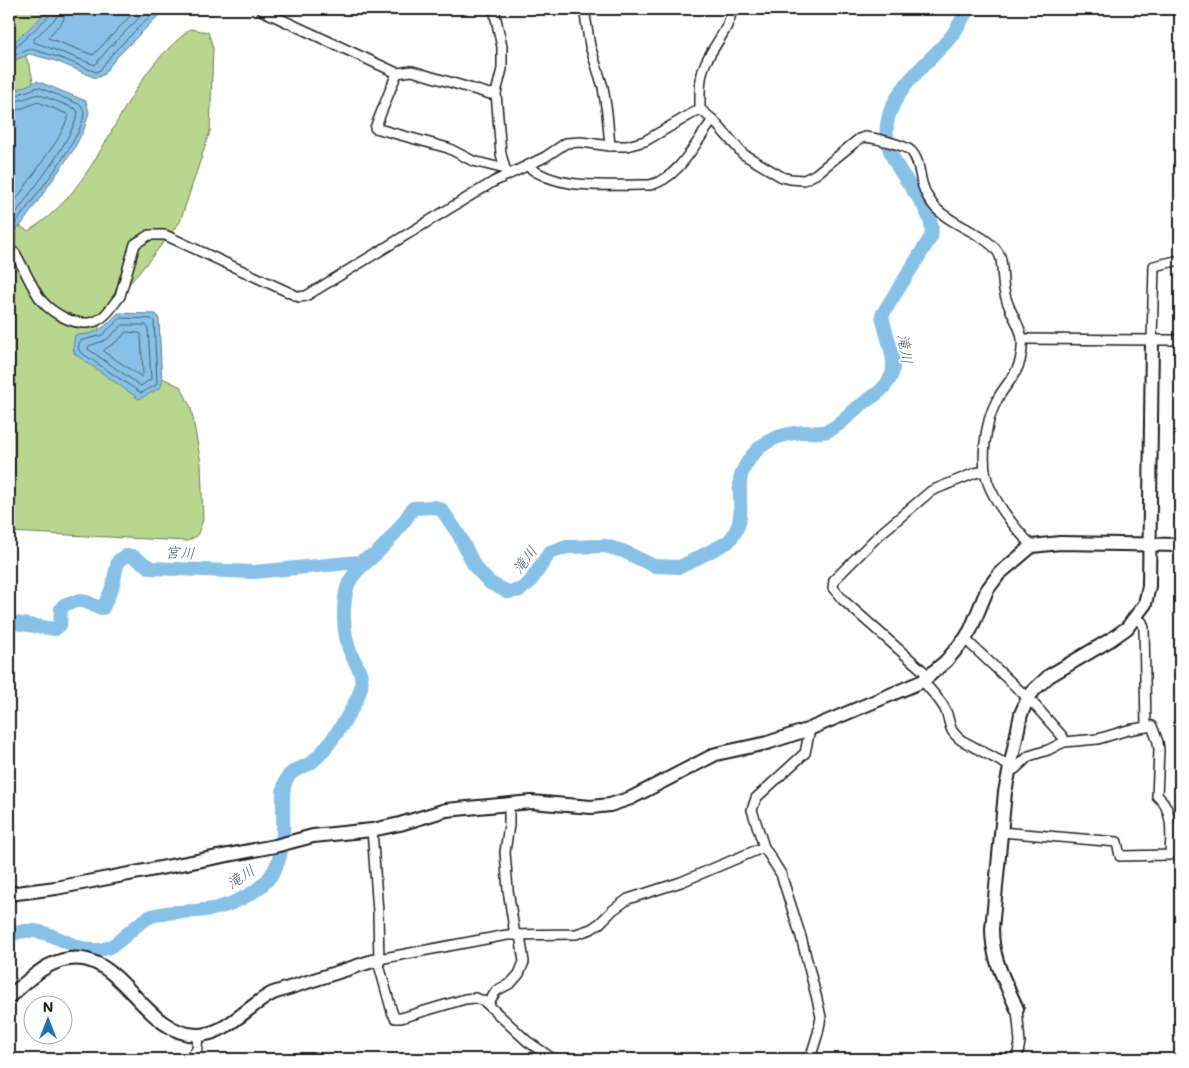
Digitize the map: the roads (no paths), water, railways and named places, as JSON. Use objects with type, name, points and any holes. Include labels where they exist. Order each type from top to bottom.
[{"type":"street","points":[[496,9],[495,14],[502,47],[502,69],[496,93],[502,154],[506,172]]},
{"type":"street","points":[[584,9],[590,46],[603,87],[608,113],[610,146]]},
{"type":"street","points":[[732,9],[721,38],[706,61],[699,82],[700,108],[714,120],[743,154],[782,177],[804,180],[816,174],[859,139],[865,137],[878,139],[903,146],[911,150],[917,160],[923,187],[934,207],[993,246],[1000,257],[1004,291],[1023,339],[1020,362],[1013,379],[997,399],[989,418],[986,436],[985,471],[989,487],[1000,505],[1015,528],[1032,546]]},
{"type":"street","points":[[263,11],[397,73],[412,71],[490,94],[496,93]]},
{"type":"street","points":[[397,73],[375,128],[448,148],[473,161],[506,172]]},
{"type":"street","points":[[9,255],[15,253],[41,300],[48,307],[64,317],[83,323],[93,322],[102,318],[115,303],[120,296],[135,244],[149,234],[165,235],[299,296],[306,296],[506,172],[527,166],[545,157],[566,142],[627,146],[645,141],[700,108]]},
{"type":"street","points":[[527,166],[557,182],[650,185],[660,183],[693,150],[714,120]]},
{"type":"street","points":[[1017,1059],[1020,1042],[1017,1008],[996,962],[992,946],[1005,792],[1010,767],[1021,714],[1028,698],[1049,676],[1127,628],[1145,604],[1149,586],[1154,266],[1180,260]]},
{"type":"street","points":[[1023,339],[1180,340]]},
{"type":"street","points":[[985,471],[975,473],[931,491],[879,535],[834,580],[833,588],[843,600],[926,678],[945,710],[953,734],[1010,767],[1015,769],[1029,756],[1064,742],[1098,739],[1128,730],[1152,726],[1158,742],[1157,796],[1170,821],[1170,855],[1120,856],[1117,842],[1001,832]]},
{"type":"street","points":[[9,894],[56,888],[314,836],[372,830],[400,824],[446,810],[537,802],[576,806],[610,805],[631,798],[716,754],[767,743],[807,730],[926,678],[946,661],[965,639],[987,590],[999,574],[1032,546],[1060,543],[1180,545]]},
{"type":"street","points":[[1136,618],[1142,622],[1144,628],[1146,727]]},
{"type":"street","points":[[965,639],[1028,698],[1063,738],[1064,742]]},
{"type":"street","points":[[807,730],[809,734],[805,753],[756,798],[752,810],[764,847],[781,874],[801,937],[821,1017],[810,1059]]},
{"type":"street","points":[[488,1004],[496,992],[511,983],[519,974],[524,962],[508,890],[505,852],[509,825],[509,803]]},
{"type":"street","points":[[372,830],[378,965],[395,1018],[475,998],[488,1004],[527,1041],[553,1059]]},
{"type":"street","points":[[9,997],[35,974],[50,965],[69,960],[90,961],[104,967],[114,975],[164,1024],[185,1033],[198,1035],[212,1032],[228,1025],[257,1002],[273,993],[379,959],[518,935],[576,934],[591,929],[600,923],[628,899],[682,882],[764,847]]},
{"type":"street","points":[[190,1059],[197,1049],[198,1035]]},
{"type":"water","points":[[50,9],[165,9],[116,58],[103,75],[96,78],[56,61],[30,54],[12,61],[9,59],[9,47]]},
{"type":"water","points":[[37,81],[86,101],[89,113],[84,129],[74,149],[22,224],[9,236],[9,93]]},
{"type":"water","points":[[118,313],[156,314],[159,319],[162,384],[160,388],[139,399],[75,354],[73,348],[75,335],[89,334],[100,330]]},
{"type":"waterway","name":"滝川","points":[[9,936],[34,931],[46,933],[77,947],[99,950],[113,945],[145,919],[152,916],[165,913],[214,909],[241,899],[255,891],[265,882],[273,872],[281,850],[283,837],[283,793],[287,778],[292,773],[312,762],[325,748],[348,716],[361,687],[360,672],[349,649],[345,634],[344,608],[348,585],[357,571],[392,537],[413,508],[435,507],[442,510],[459,535],[475,567],[490,583],[508,592],[520,590],[530,582],[550,552],[567,547],[605,546],[623,551],[654,566],[680,567],[728,542],[738,527],[740,520],[740,481],[742,473],[756,451],[761,446],[785,435],[822,432],[831,429],[880,391],[891,375],[893,362],[882,315],[931,237],[931,223],[926,210],[897,166],[890,150],[887,133],[889,115],[907,83],[950,38],[968,9]]},
{"type":"waterway","name":"宮川","points":[[9,622],[55,629],[60,625],[61,609],[64,605],[81,601],[103,608],[112,588],[118,561],[126,556],[132,556],[151,568],[254,572],[359,562],[369,557]]}]
